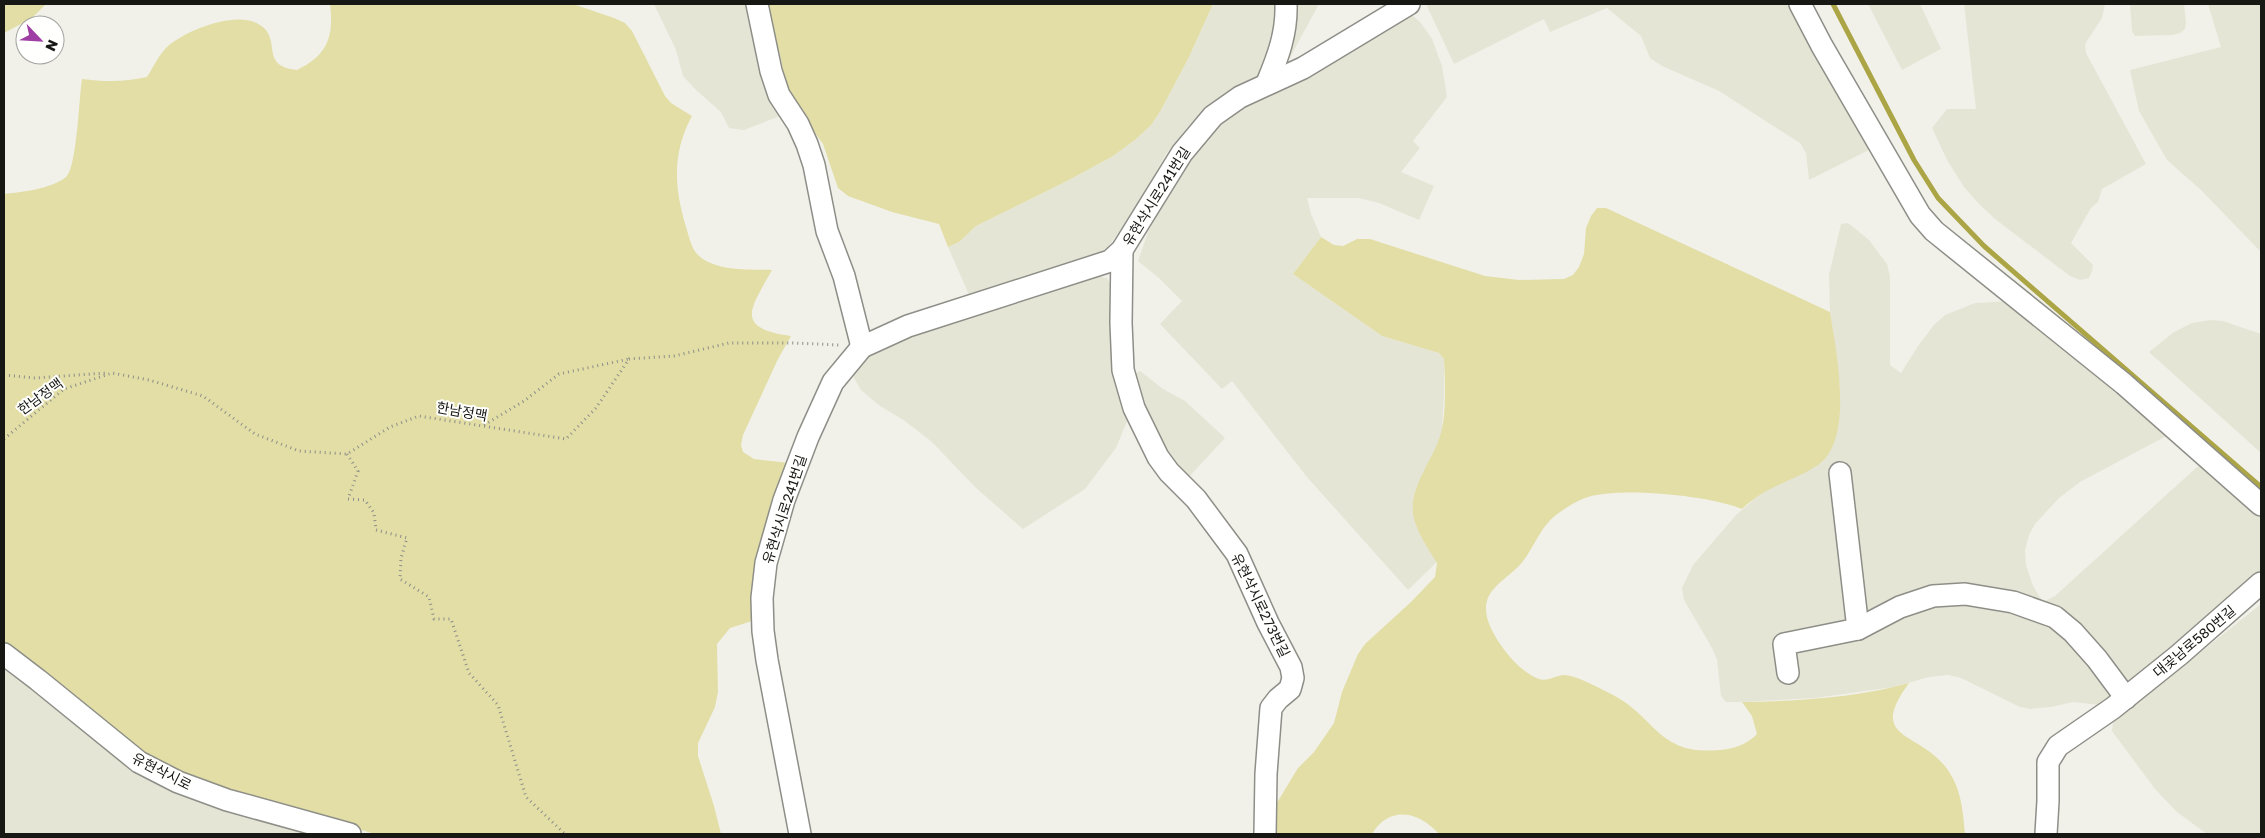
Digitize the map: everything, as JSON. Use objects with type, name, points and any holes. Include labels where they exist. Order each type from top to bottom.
[{"type":"street","points":[[757,4],[771,71],[779,95],[798,124],[814,165],[827,231],[844,276],[862,347]]},
{"type":"street","points":[[1267,83],[1280,53],[1286,21],[1286,4]]},
{"type":"street","name":"유현삭시로241번길","points":[[800,834],[763,631],[762,598],[766,563],[784,500],[808,437],[833,382],[862,347],[908,326],[1110,262],[1122,250],[1182,152],[1213,116],[1240,97],[1303,68],[1409,4]]},
{"type":"street","points":[[1800,4],[1822,46],[1915,206],[1934,231],[2131,390],[2261,505]]},
{"type":"street","name":"유현삭시로273번길","points":[[1122,250],[1121,323],[1124,370],[1134,408],[1158,457],[1169,472],[1196,499],[1237,554],[1268,623],[1291,667],[1293,678],[1290,689],[1271,708],[1266,774],[1265,834]]},
{"type":"street","points":[[1840,472],[1858,629]]},
{"type":"street","name":"대곶남로580번길","points":[[2046,834],[2048,762],[2058,746],[2126,698],[2180,655],[2261,583]]},
{"type":"street","points":[[1788,673],[1784,644],[1858,629],[1900,608],[1934,596],[1965,594],[2013,602],[2055,617],[2073,632],[2097,659],[2126,698]]},
{"type":"street","name":"유현삭시로","points":[[4,654],[138,762],[178,782],[227,800],[350,834]]},
{"type":"path","points":[[483,426],[524,400],[559,374],[629,359],[674,356],[729,343],[794,343],[862,347]]},
{"type":"path","name":"한남정맥","points":[[4,439],[64,389],[112,373],[149,380],[202,396],[255,434],[299,451],[347,454],[390,427],[419,416],[566,439],[596,408],[629,359]]},
{"type":"path","points":[[4,374],[36,378],[112,373]]},
{"type":"path","points":[[347,454],[358,471],[348,499],[365,500],[374,512],[376,530],[407,538],[400,558],[400,579],[429,597],[434,619],[451,618],[469,673],[498,705],[526,797],[565,834]]},
{"type":"shaded area","points":[[4,4],[46,4],[35,15],[15,15],[15,27],[4,33]]},
{"type":"shaded area","points":[[330,4],[573,4],[625,23],[632,31],[665,96],[671,103],[692,116],[681,143],[678,157],[677,184],[682,212],[694,249],[705,260],[724,267],[772,270],[753,305],[752,314],[754,322],[761,328],[791,336],[778,359],[743,435],[741,445],[743,452],[754,459],[789,463],[774,501],[762,540],[755,580],[752,621],[730,628],[717,644],[718,692],[715,707],[698,743],[698,756],[721,834],[375,834],[192,779],[144,755],[4,643],[4,194],[45,187],[66,177],[73,160],[82,79],[115,81],[147,77],[163,51],[175,41],[200,28],[229,20],[255,22],[265,29],[269,35],[275,59],[286,68],[297,70],[316,58],[327,43],[331,26]]},
{"type":"shaded area","points":[[654,4],[753,4],[785,114],[744,130],[729,128],[721,112],[683,76],[676,50]]},
{"type":"shaded area","points":[[763,4],[1213,4],[1189,57],[1161,110],[1151,125],[1135,140],[1113,156],[1069,180],[976,226],[959,242],[948,247],[939,224],[892,212],[848,196],[838,188],[823,144],[794,103],[786,85],[779,50]]},
{"type":"shaded area","points":[[1213,4],[1319,4],[1287,63],[1237,87],[1218,100],[1189,125],[1166,154],[1139,203],[1108,247],[1097,255],[970,297],[948,247],[959,242],[976,226],[1069,180],[1113,156],[1135,140],[1151,125],[1161,110],[1189,57]]},
{"type":"shaded area","points":[[1426,4],[1793,4],[1875,147],[1809,180],[1806,153],[1800,143],[1719,91],[1662,66],[1650,58],[1641,36],[1607,8],[1550,32],[1544,19],[1454,64]]},
{"type":"shaded area","points":[[1868,4],[1920,4],[1941,49],[1902,70]]},
{"type":"shaded area","points":[[1964,4],[2105,4],[2102,18],[2085,44],[2086,53],[2146,164],[2102,189],[2098,202],[2091,208],[2071,243],[2093,265],[2089,278],[2080,280],[2070,276],[1995,219],[1978,203],[1964,187],[1947,160],[1932,128],[1947,109],[1976,109]]},
{"type":"shaded area","points":[[2130,4],[2184,4],[2185,29],[2173,35],[2135,36],[2132,31]]},
{"type":"shaded area","points":[[2208,4],[2261,4],[2261,252],[2201,190],[2167,160],[2139,111],[2130,70],[2221,47]]},
{"type":"shaded area","points":[[1411,14],[1421,23],[1432,39],[1442,66],[1447,97],[1413,141],[1420,148],[1401,172],[1434,186],[1419,220],[1379,203],[1359,198],[1307,198],[1311,214],[1321,237],[1293,274],[1382,336],[1439,353],[1444,359],[1444,398],[1440,439],[1414,497],[1421,536],[1437,562],[1408,590],[1307,477],[1232,381],[1222,389],[1160,324],[1182,301],[1138,261],[1148,232],[1184,164],[1222,116]]},
{"type":"shaded area","points":[[1597,208],[1606,208],[1830,312],[1839,371],[1840,415],[1836,436],[1829,453],[1818,465],[1761,494],[1742,509],[1729,504],[1692,497],[1629,492],[1591,496],[1570,505],[1550,520],[1524,560],[1490,594],[1486,608],[1487,617],[1494,635],[1515,662],[1531,675],[1542,680],[1565,675],[1577,678],[1626,703],[1670,741],[1683,747],[1699,750],[1720,750],[1735,747],[1749,741],[1757,734],[1752,716],[1742,702],[1805,700],[1869,692],[1909,683],[1898,701],[1893,715],[1894,725],[1909,739],[1932,754],[1950,773],[1958,789],[1965,834],[1439,834],[1422,820],[1404,814],[1395,815],[1387,819],[1372,834],[1273,834],[1275,806],[1298,768],[1314,752],[1334,723],[1342,692],[1358,654],[1365,644],[1435,577],[1437,563],[1417,528],[1413,511],[1413,500],[1420,479],[1442,431],[1445,400],[1444,359],[1439,353],[1382,336],[1293,274],[1321,237],[1334,245],[1343,246],[1357,239],[1370,239],[1485,276],[1519,280],[1564,279],[1573,275],[1579,267],[1584,254],[1586,228]]},
{"type":"shaded area","points":[[1848,223],[1869,240],[1887,264],[1890,276],[1890,365],[1901,373],[1918,346],[1934,325],[1945,315],[1975,303],[2011,301],[2170,434],[2080,482],[2059,498],[2035,524],[2029,535],[2025,550],[2026,565],[2033,586],[2043,602],[2055,596],[2197,467],[2207,466],[2261,517],[2261,574],[2238,598],[2100,705],[2073,702],[2030,709],[2020,707],[1961,678],[1948,675],[1929,677],[1894,687],[1815,698],[1726,702],[1721,696],[1717,660],[1684,600],[1682,588],[1693,565],[1736,515],[1764,491],[1803,473],[1839,423],[1840,388],[1830,312],[1829,275],[1841,224]]},
{"type":"shaded area","points":[[1098,276],[1107,278],[1112,286],[1130,414],[1116,448],[1085,489],[1023,529],[975,487],[932,442],[905,421],[880,406],[861,390],[850,371],[875,352],[903,339]]},
{"type":"shaded area","points":[[2210,320],[2223,321],[2261,334],[2261,453],[2149,352],[2174,332],[2192,323]]},
{"type":"shaded area","points":[[1140,371],[1163,389],[1185,401],[1225,438],[1186,480],[1171,463],[1140,404],[1134,374]]},
{"type":"shaded area","points":[[2261,604],[2261,834],[2207,834],[2177,812],[2155,789],[2112,731],[2113,722]]},
{"type":"shaded area","points":[[4,664],[318,834],[4,834]]},
{"type":"waterway","points":[[1833,4],[1914,160],[1938,198],[1984,246],[2261,487]]}]
